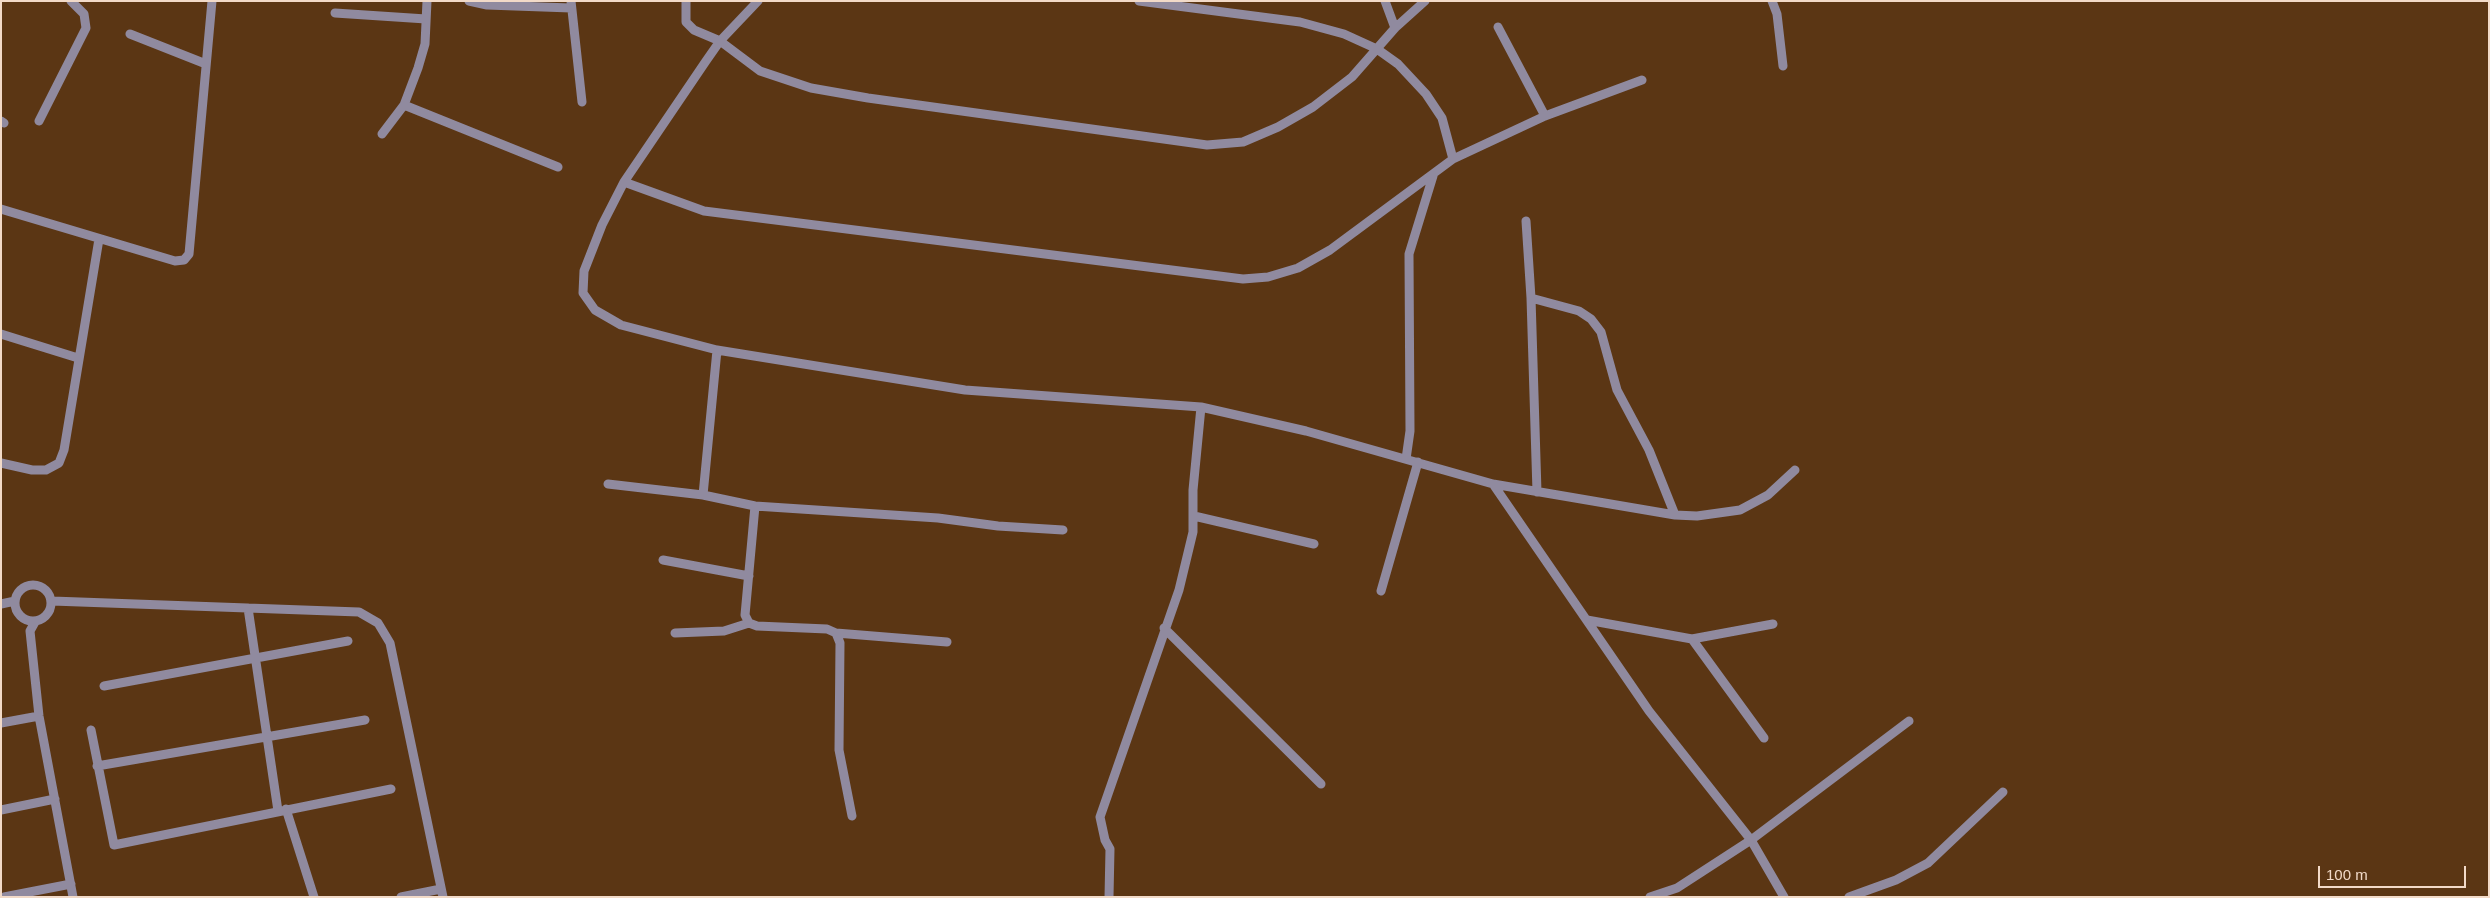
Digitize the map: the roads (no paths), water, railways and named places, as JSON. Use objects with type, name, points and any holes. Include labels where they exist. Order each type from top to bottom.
[{"type":"street","points":[[39,121],[86,28],[84,14],[71,1]]},
{"type":"street","points":[[1,209],[175,261],[184,260],[188,254],[212,1]]},
{"type":"street","points":[[382,134],[404,105],[425,44],[427,1]]},
{"type":"street","points":[[469,1],[486,5],[571,5],[582,102]]},
{"type":"street","points":[[686,1],[686,22],[694,30],[720,41],[760,71],[811,88],[868,98],[1207,145],[1243,142],[1285,123],[1313,107],[1352,77],[1395,28],[1425,1]]},
{"type":"street","points":[[758,1],[720,41],[624,182],[602,225],[584,271],[583,293],[595,310],[621,325],[717,350],[965,390],[1201,407],[1306,431],[1493,484],[1676,516],[1696,516],[1740,510],[1768,495],[1795,470]]},
{"type":"street","points":[[1139,1],[1300,22],[1344,34],[1377,49],[1398,64],[1426,94],[1442,118],[1450,139],[1453,159]]},
{"type":"street","points":[[1385,1],[1395,28]]},
{"type":"street","points":[[1772,1],[1778,14],[1783,66]]},
{"type":"street","points":[[335,13],[426,19]]},
{"type":"street","points":[[1498,27],[1545,116]]},
{"type":"street","points":[[130,34],[206,64]]},
{"type":"street","points":[[624,182],[704,211],[1243,279],[1268,277],[1298,268],[1330,250],[1433,176],[1453,159],[1545,116],[1642,80]]},
{"type":"street","points":[[404,105],[558,167]]},
{"type":"street","points":[[1406,459],[1410,431],[1409,254],[1433,176]]},
{"type":"street","points":[[1526,221],[1531,298],[1537,492]]},
{"type":"street","points":[[1,463],[32,470],[46,470],[59,463],[64,450],[99,239]]},
{"type":"street","points":[[1531,298],[1579,311],[1591,319],[1601,332],[1617,390],[1649,450],[1676,516]]},
{"type":"street","points":[[1,334],[78,358]]},
{"type":"street","points":[[703,495],[717,350]]},
{"type":"street","points":[[1109,897],[1110,849],[1105,840],[1100,817],[1111,791],[1164,628],[1179,590],[1194,516],[1193,490],[1201,407]]},
{"type":"street","points":[[1381,591],[1418,462]]},
{"type":"street","points":[[608,484],[703,495],[755,506],[938,518],[998,526],[1062,530]]},
{"type":"street","points":[[1493,484],[1649,711],[1751,840],[1784,897]]},
{"type":"street","points":[[749,623],[746,614],[755,506]]},
{"type":"street","points":[[1194,516],[1314,544]]},
{"type":"street","points":[[662,560],[749,576]]},
{"type":"street","points":[[35,622],[20,616],[15,609],[14,601],[22,588],[37,585],[49,594],[52,601],[48,614],[35,622],[30,632],[39,716],[74,897]]},
{"type":"street","points":[[1,604],[14,601]]},
{"type":"street","points":[[52,601],[360,612],[378,623],[390,643],[442,893],[401,897]]},
{"type":"street","points":[[248,608],[266,736],[282,810],[314,897]]},
{"type":"street","points":[[1587,620],[1692,639],[1773,624]]},
{"type":"street","points":[[675,634],[724,631],[749,623],[757,626],[827,629],[836,633],[947,642]]},
{"type":"street","points":[[1164,628],[1321,784]]},
{"type":"street","points":[[836,633],[840,643],[839,750],[852,816]]},
{"type":"street","points":[[1692,639],[1764,738]]},
{"type":"street","points":[[104,686],[348,641]]},
{"type":"street","points":[[1,723],[39,716]]},
{"type":"street","points":[[98,766],[365,720]]},
{"type":"street","points":[[1650,897],[1677,888],[1751,840],[1910,722]]},
{"type":"street","points":[[91,730],[114,845],[391,789]]},
{"type":"street","points":[[1849,897],[1896,880],[1928,863],[2004,792]]},
{"type":"street","points":[[1,810],[55,799]]},
{"type":"street","points":[[4,897],[71,884]]}]
